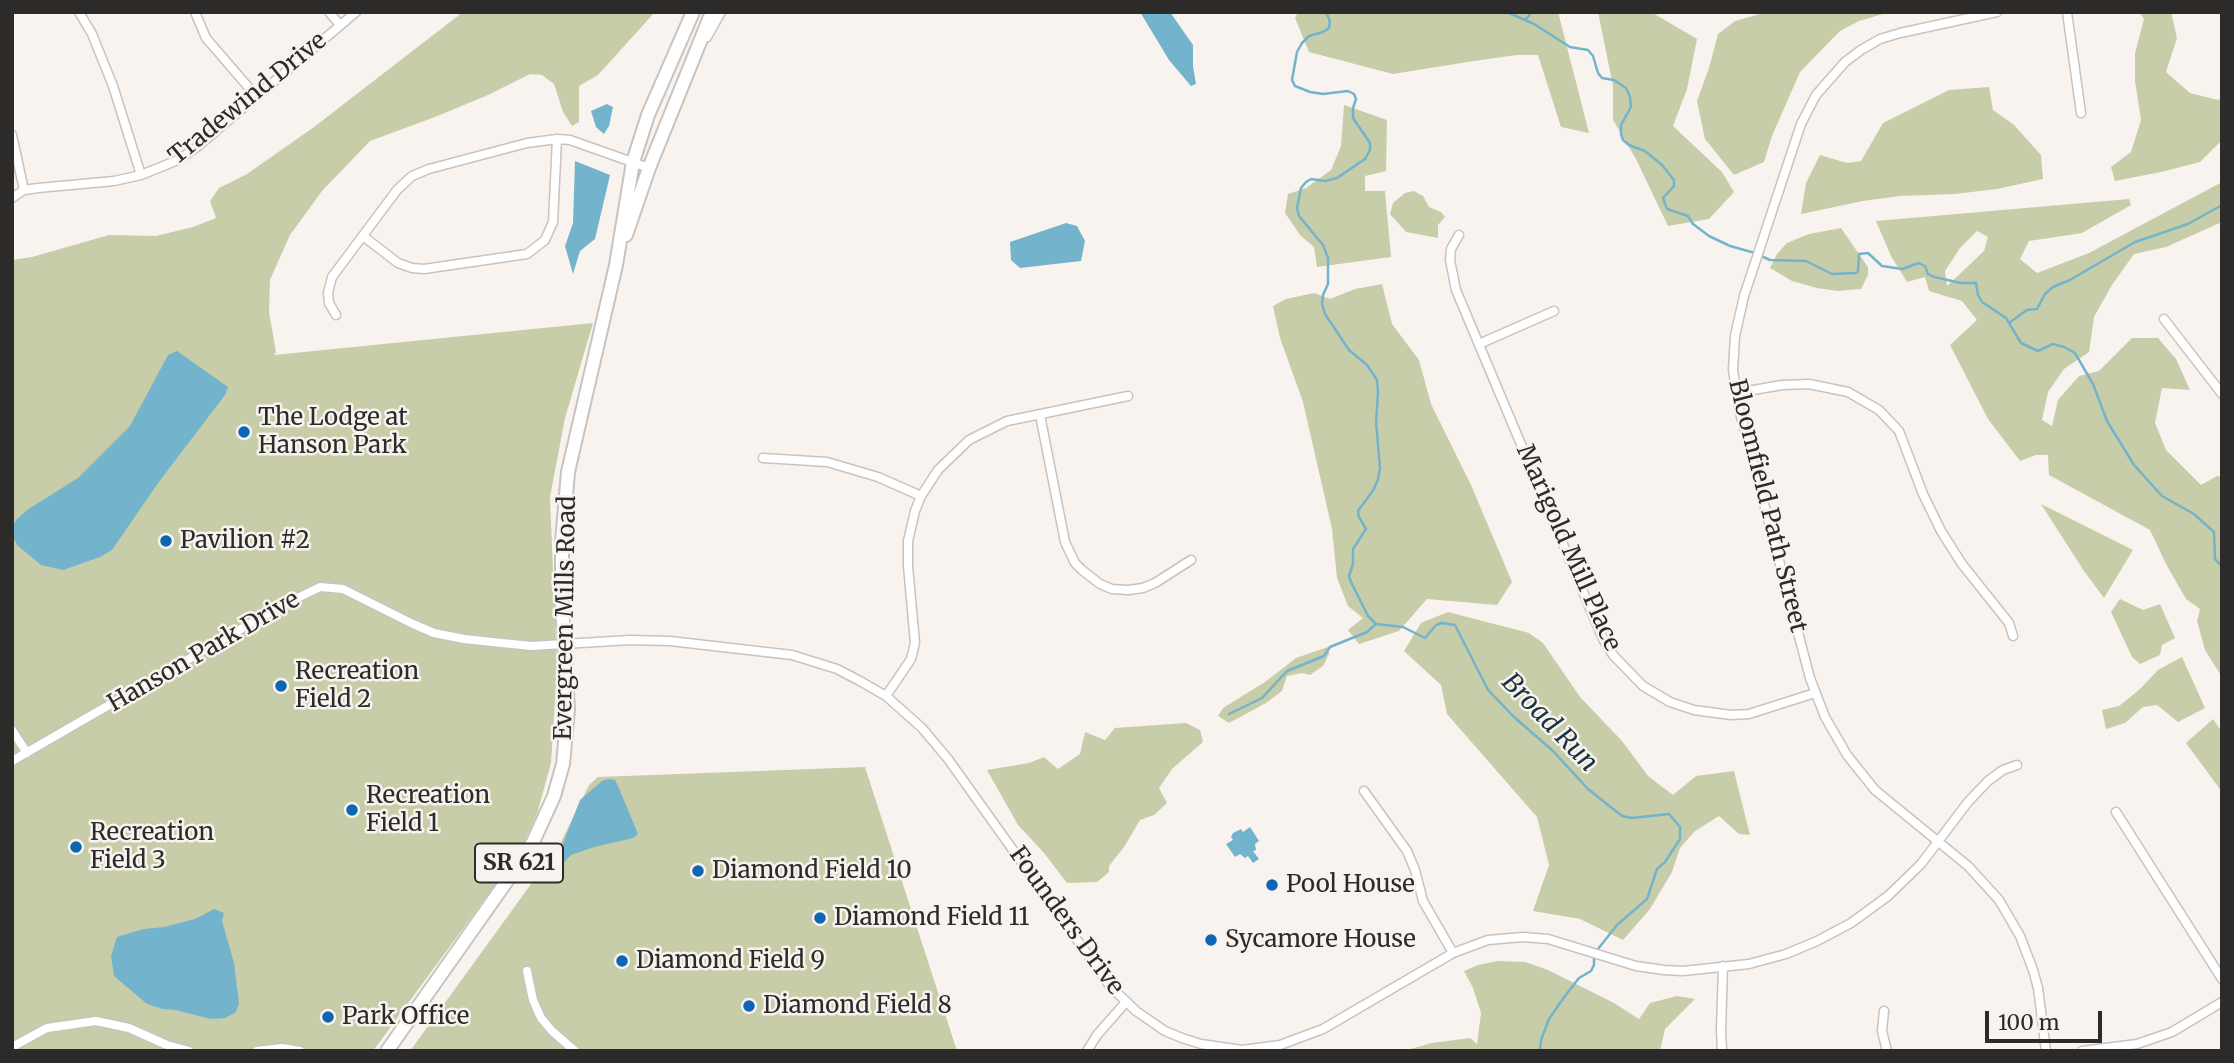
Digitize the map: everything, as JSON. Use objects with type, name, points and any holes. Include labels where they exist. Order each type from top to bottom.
[{"type":"main road","name":"Evergreen Mills Road","points":[[387,1051],[523,858],[554,796],[563,764],[567,728],[568,684],[562,604],[562,542],[568,472],[616,265],[633,162],[648,114],[693,12]]},
{"type":"main road","name":"Evergreen Mills Road","points":[[616,265],[649,168],[712,12]]},
{"type":"street","points":[[79,12],[92,34],[113,86],[141,175]]},
{"type":"street","points":[[195,12],[206,38],[256,96]]},
{"type":"street","points":[[329,12],[340,26]]},
{"type":"street","name":"Tradewind Drive","points":[[12,198],[24,190],[38,187],[114,181],[141,175],[178,160],[356,12]]},
{"type":"street","name":"SR 621","points":[[682,87],[721,12]]},
{"type":"street","name":"Bloomfield Path Street","points":[[1997,12],[1890,36],[1870,44],[1845,62],[1816,95],[1765,232],[1738,317],[1733,370],[1736,393],[1815,693],[1838,741],[1859,771],[1898,810],[1984,882],[1999,900],[2027,951],[2038,988],[2046,1051]]},
{"type":"street","points":[[2067,12],[2081,113]]},
{"type":"street","points":[[12,135],[24,190]]},
{"type":"street","points":[[363,236],[398,263],[412,268],[424,269],[527,254],[545,240],[551,231],[557,139]]},
{"type":"street","points":[[336,314],[329,303],[328,293],[332,277],[397,190],[412,176],[515,146],[557,139],[570,140],[649,168]]},
{"type":"street","name":"Marigold Mill Place","points":[[1459,235],[1451,249],[1451,274],[1603,639],[1643,686],[1670,702],[1694,710],[1740,714],[1763,711],[1815,693]]},
{"type":"street","points":[[1479,344],[1554,311]]},
{"type":"street","points":[[2164,319],[2221,391]]},
{"type":"street","points":[[1736,393],[1782,385],[1810,384],[1848,392],[1879,410],[1899,431],[1923,494],[1946,539],[2003,615],[2014,636]]},
{"type":"street","points":[[886,696],[911,659],[915,643],[907,553],[913,519],[921,496],[937,470],[970,440],[1007,421],[1128,396]]},
{"type":"street","points":[[1040,415],[1065,542],[1075,563],[1082,570],[1100,584],[1112,589],[1128,590],[1155,583],[1191,560]]},
{"type":"street","points":[[763,458],[827,462],[878,477],[921,496]]},
{"type":"street","name":"Hanson Park Drive","points":[[12,761],[279,607],[320,587],[343,589],[434,633],[531,646],[565,644]]},
{"type":"street","name":"Founders Drive","points":[[565,644],[630,639],[768,651],[802,657],[837,669],[886,696],[922,728],[948,759],[1104,978],[1126,1002],[1149,1021],[1182,1038],[1224,1049],[1259,1049],[1280,1045],[1323,1029],[1452,953],[1488,940],[1523,937],[1548,939],[1644,968],[1683,971],[1749,964],[1786,954],[1851,923],[1888,896],[1921,863],[1968,802],[1988,781],[2003,769],[2017,765]]},
{"type":"street","points":[[12,730],[27,753]]},
{"type":"street","points":[[1364,791],[1407,851],[1423,901],[1452,953]]},
{"type":"street","points":[[2116,812],[2222,979]]},
{"type":"street","points":[[1722,1051],[1723,966]]},
{"type":"street","points":[[527,971],[533,1000],[541,1018],[575,1051]]},
{"type":"street","points":[[1087,1051],[1097,1035],[1126,1002]]},
{"type":"street","points":[[2082,1051],[2137,1044],[2172,1032],[2222,1002]]},
{"type":"street","points":[[1884,1011],[1882,1031],[1887,1051]]},
{"type":"street","points":[[12,1047],[47,1028],[96,1021],[129,1028],[167,1045],[189,1051]]},
{"type":"street","points":[[257,1051],[282,1048],[300,1051]]},
{"type":"green space","points":[[463,12],[655,12],[598,75],[579,86],[579,122],[572,126],[563,112],[554,84],[542,75],[530,74],[488,95],[370,141],[322,191],[290,235],[270,280],[269,312],[276,352],[274,355],[593,323],[565,418],[550,497],[557,669],[551,763],[537,814],[520,851],[373,1051],[12,1051],[12,260],[109,235],[156,236],[216,218],[210,201],[219,188],[247,174],[314,127]]},
{"type":"green space","points":[[1298,12],[1558,12],[1589,133],[1561,127],[1538,55],[1517,55],[1393,74],[1309,52],[1295,18]]},
{"type":"green space","points":[[1598,12],[1651,12],[1697,39],[1687,89],[1673,126],[1722,172],[1734,192],[1709,219],[1668,226],[1636,159],[1613,120],[1613,86]]},
{"type":"green space","points":[[1767,12],[1883,14],[1859,21],[1840,31],[1800,72],[1772,136],[1764,162],[1734,175],[1705,139],[1697,101],[1718,34],[1735,21]]},
{"type":"green space","points":[[2139,12],[2171,12],[2177,38],[2166,72],[2190,93],[2218,100],[2222,98],[2222,140],[2200,162],[2115,181],[2111,167],[2131,152],[2141,120],[2135,81],[2135,53],[2144,19]]},
{"type":"green space","points":[[1989,87],[1993,110],[2014,125],[2041,155],[2043,179],[1997,189],[1863,201],[1801,214],[1806,183],[1820,155],[1847,163],[1861,161],[1883,123],[1949,90]]},
{"type":"green space","points":[[1344,105],[1387,120],[1386,171],[1365,176],[1365,191],[1385,191],[1391,257],[1317,267],[1314,247],[1300,235],[1285,213],[1288,194],[1306,188],[1331,170],[1341,146]]},
{"type":"green space","points":[[2222,182],[2222,222],[2166,247],[2134,254],[2094,317],[2089,352],[2064,369],[2048,392],[2042,420],[2052,426],[2058,400],[2079,376],[2099,371],[2132,338],[2158,338],[2176,359],[2190,390],[2162,388],[2155,423],[2166,450],[2201,485],[2217,476],[2222,477],[2222,677],[2205,650],[2197,621],[2200,609],[2186,599],[2150,530],[2049,475],[2048,455],[2036,455],[2020,461],[1988,419],[1950,345],[1977,320],[1962,301],[1929,291],[1925,277],[1907,282],[1891,256],[1876,221],[2129,199],[2131,205],[2082,233],[2029,241],[2020,259],[2037,273],[2089,253]],"holes":[[[1977,231],[1988,237],[1984,251],[1947,286],[1945,271],[1960,248]]]},
{"type":"green space","points":[[1414,191],[1423,196],[1429,207],[1441,212],[1445,217],[1438,225],[1438,238],[1406,232],[1390,214],[1393,203],[1405,193]]},
{"type":"green space","points":[[1841,228],[1868,267],[1868,275],[1861,289],[1838,291],[1817,288],[1792,281],[1770,268],[1787,243],[1809,234]]},
{"type":"green space","points":[[1382,284],[1392,324],[1419,360],[1431,404],[1471,485],[1512,582],[1497,605],[1427,599],[1399,631],[1359,644],[1348,630],[1363,618],[1348,606],[1337,578],[1332,529],[1303,402],[1280,338],[1273,306],[1286,299],[1314,293],[1330,299],[1355,289]]},
{"type":"green space","points":[[2041,504],[2133,550],[2104,598],[2084,571]]},
{"type":"green space","points":[[2120,599],[2143,610],[2160,604],[2175,638],[2162,645],[2160,655],[2140,664],[2132,657],[2111,612]]},
{"type":"green space","points":[[1448,612],[1529,633],[1543,643],[1580,697],[1622,741],[1648,776],[1673,795],[1696,776],[1734,771],[1750,835],[1739,834],[1719,816],[1695,831],[1680,848],[1672,872],[1650,909],[1623,940],[1580,919],[1533,911],[1549,865],[1537,817],[1447,714],[1441,685],[1404,651],[1421,623]]},
{"type":"green space","points":[[1328,647],[1329,654],[1323,666],[1310,675],[1302,673],[1287,676],[1282,691],[1266,703],[1229,723],[1218,716],[1223,708],[1265,682],[1296,658]]},
{"type":"green space","points":[[2182,657],[2205,708],[2178,722],[2157,705],[2143,707],[2125,723],[2106,729],[2102,710],[2119,706],[2158,670]]},
{"type":"green space","points":[[2213,719],[2222,732],[2222,792],[2186,743]]},
{"type":"green space","points":[[1186,723],[1200,730],[1203,742],[1172,769],[1159,788],[1167,803],[1154,815],[1140,820],[1109,866],[1109,872],[1097,882],[1067,883],[1018,825],[987,770],[1029,763],[1044,757],[1058,769],[1080,754],[1085,732],[1105,740],[1115,728]]},
{"type":"green space","points":[[865,767],[957,1051],[410,1051],[560,844],[589,785],[598,777]]},
{"type":"green space","points":[[1498,961],[1525,962],[1548,970],[1614,1003],[1639,1019],[1650,1003],[1677,996],[1695,999],[1665,1029],[1660,1051],[1403,1051],[1432,1043],[1470,1038],[1477,1044],[1481,1013],[1464,971]]},
{"type":"water","points":[[1140,12],[1170,12],[1193,45],[1196,84],[1191,86],[1169,60]]},
{"type":"water","points":[[607,104],[613,107],[609,126],[604,134],[596,127],[591,111]]},
{"type":"water","points":[[575,161],[610,175],[595,239],[580,251],[573,274],[565,246],[573,223]]},
{"type":"water","points":[[1066,223],[1077,226],[1085,241],[1081,261],[1020,268],[1011,260],[1010,242]]},
{"type":"water","points":[[177,351],[228,387],[225,395],[158,483],[112,550],[63,570],[41,565],[17,545],[12,529],[16,520],[27,510],[78,478],[130,426],[168,355]]},
{"type":"water","points":[[615,780],[638,834],[633,838],[571,855],[559,868],[560,851],[580,800],[602,781]]},
{"type":"water","points":[[1250,827],[1259,841],[1253,851],[1259,859],[1253,863],[1248,856],[1245,858],[1240,854],[1235,857],[1226,844],[1233,840],[1233,833],[1241,829],[1243,832]]},
{"type":"water","points":[[214,909],[224,913],[222,921],[234,963],[239,1003],[236,1012],[225,1018],[211,1019],[163,1009],[147,1004],[114,976],[111,956],[117,937],[195,919]]},
{"type":"waterway","name":"Broad Run","points":[[1326,12],[1330,21],[1329,28],[1309,36],[1302,43],[1297,52],[1292,80],[1295,86],[1310,92],[1323,94],[1348,91],[1354,94],[1356,99],[1353,118],[1370,143],[1365,159],[1337,178],[1325,181],[1311,179],[1306,182],[1301,188],[1297,208],[1299,216],[1323,245],[1328,258],[1328,284],[1322,304],[1325,314],[1349,350],[1367,365],[1377,380],[1376,422],[1380,468],[1374,489],[1358,511],[1366,529],[1353,549],[1353,564],[1349,576],[1351,582],[1368,616],[1376,624],[1403,627],[1425,638],[1436,625],[1455,625],[1488,690],[1553,751],[1588,789],[1622,816],[1632,818],[1669,814],[1680,827],[1680,839],[1657,869],[1647,899],[1617,925],[1594,954],[1591,971],[1579,978],[1549,1019],[1540,1051]]},
{"type":"waterway","points":[[1507,12],[1534,24],[1570,47],[1588,50],[1602,78],[1614,80],[1626,88],[1631,107],[1621,125],[1623,140],[1645,151],[1662,165],[1674,180],[1674,186],[1663,198],[1667,209],[1688,216],[1693,224],[1709,236],[1730,246],[1755,253]]},
{"type":"waterway","points":[[1525,20],[1532,12]]},
{"type":"waterway","points":[[2009,323],[2027,310],[2037,309],[2045,294],[2053,287],[2135,242],[2188,224],[2222,205]]},
{"type":"waterway","points":[[1761,256],[1770,260],[1806,261],[1832,274],[1856,273],[1859,254],[1868,253],[1882,266],[1902,269],[1919,263],[1934,277],[1961,283],[1976,283],[1982,302],[2006,318],[2021,343],[2038,351],[2053,344],[2075,353],[2093,384],[2107,421],[2134,465],[2162,496],[2194,514],[2214,532],[2215,559],[2222,566]]},
{"type":"waterway","points":[[1229,714],[1262,698],[1287,671],[1324,656],[1330,647],[1367,632],[1376,624]]},
{"type":"place","name":"The Lodge at Hanson Park","points":[[244,432]]},
{"type":"place","name":"Pavilion #2","points":[[166,541]]},
{"type":"place","name":"Recreation Field 2","points":[[281,686]]},
{"type":"place","name":"Recreation Field 1","points":[[352,810]]},
{"type":"place","name":"Recreation Field 3","points":[[76,847]]},
{"type":"place","name":"Diamond Field 10","points":[[698,871]]},
{"type":"place","name":"Pool House","points":[[1272,885]]},
{"type":"place","name":"Diamond Field 11","points":[[820,918]]},
{"type":"place","name":"Sycamore House","points":[[1211,940]]},
{"type":"place","name":"Diamond Field 9","points":[[622,961]]},
{"type":"place","name":"Diamond Field 8","points":[[749,1006]]},
{"type":"place","name":"Park Office","points":[[328,1017]]}]
